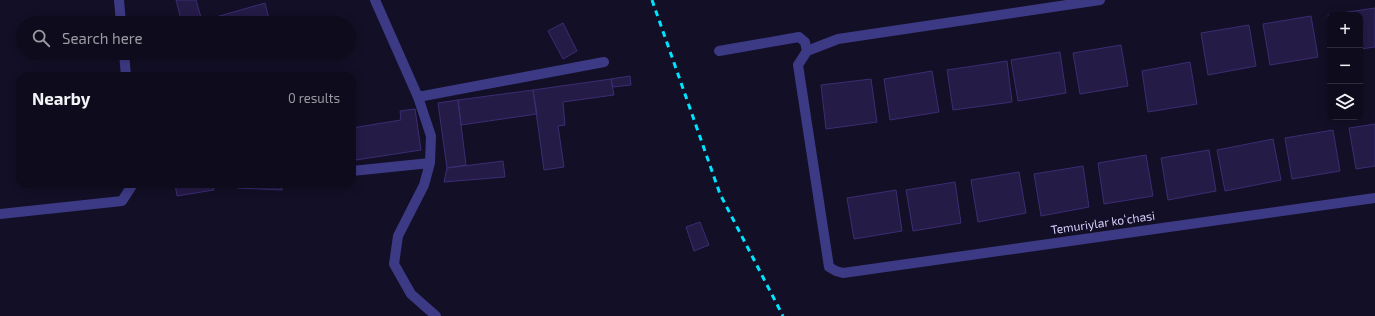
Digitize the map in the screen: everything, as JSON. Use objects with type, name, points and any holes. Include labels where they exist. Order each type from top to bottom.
[{"type":"street","points":[[119,0],[120,16]]},
{"type":"street","points":[[375,0],[418,97],[431,136],[430,163],[424,185],[398,236],[394,264],[411,294],[436,316]]},
{"type":"street","points":[[719,50],[799,37],[804,42],[807,51],[838,38],[1100,0]]},
{"type":"street","name":"Temuriylar koʻchasi","points":[[807,51],[798,65],[829,267],[843,273],[1375,198]]},
{"type":"street","points":[[125,60],[126,72]]},
{"type":"street","points":[[418,97],[604,62]]},
{"type":"street","points":[[356,171],[430,163]]},
{"type":"street","points":[[0,214],[122,201],[131,188]]},
{"type":"building","points":[[176,0],[196,0],[201,16],[180,16]]},
{"type":"building","points":[[265,3],[268,16],[220,16]]},
{"type":"building","points":[[1375,8],[1375,47],[1363,49],[1363,12],[1348,12]]},
{"type":"building","points":[[1311,16],[1318,57],[1270,65],[1263,24]]},
{"type":"building","points":[[563,23],[577,51],[563,59],[548,31]]},
{"type":"building","points":[[1249,25],[1256,66],[1208,75],[1201,33]]},
{"type":"building","points":[[1121,45],[1128,86],[1080,94],[1073,53]]},
{"type":"building","points":[[1060,52],[1066,93],[1018,101],[1011,60]]},
{"type":"building","points":[[1007,61],[1012,102],[953,110],[947,70]]},
{"type":"building","points":[[1190,62],[1197,104],[1148,112],[1142,71]]},
{"type":"building","points":[[932,71],[939,112],[890,120],[884,79]]},
{"type":"building","points":[[630,76],[631,85],[613,87],[611,79]]},
{"type":"building","points":[[611,79],[614,95],[563,102],[565,125],[558,126],[564,167],[544,170],[533,90]]},
{"type":"building","points":[[871,79],[877,122],[826,129],[821,85]]},
{"type":"building","points":[[533,90],[537,114],[461,125],[458,100]]},
{"type":"building","points":[[458,100],[466,165],[447,168],[438,103]]},
{"type":"building","points":[[415,109],[421,150],[356,160],[356,127],[401,120],[400,111]]},
{"type":"building","points":[[1375,124],[1375,166],[1356,169],[1349,128]]},
{"type":"building","points":[[1333,130],[1340,171],[1292,179],[1285,138]]},
{"type":"building","points":[[1273,139],[1281,180],[1225,191],[1217,150]]},
{"type":"building","points":[[1209,150],[1216,191],[1168,200],[1161,158]]},
{"type":"building","points":[[1146,155],[1153,196],[1104,204],[1098,163]]},
{"type":"building","points":[[503,161],[505,177],[444,182],[447,168]]},
{"type":"building","points":[[1083,166],[1089,207],[1041,216],[1034,174]]},
{"type":"building","points":[[1019,172],[1026,213],[978,222],[971,180]]},
{"type":"building","points":[[955,182],[961,223],[913,231],[906,190]]},
{"type":"building","points":[[176,188],[214,188],[214,190],[177,196]]},
{"type":"building","points":[[237,188],[282,188],[282,190]]},
{"type":"building","points":[[896,190],[902,231],[854,239],[847,198]]},
{"type":"building","points":[[700,222],[709,245],[694,251],[686,227]]},
{"type":"railway","points":[[652,0],[720,194],[783,316]]}]
